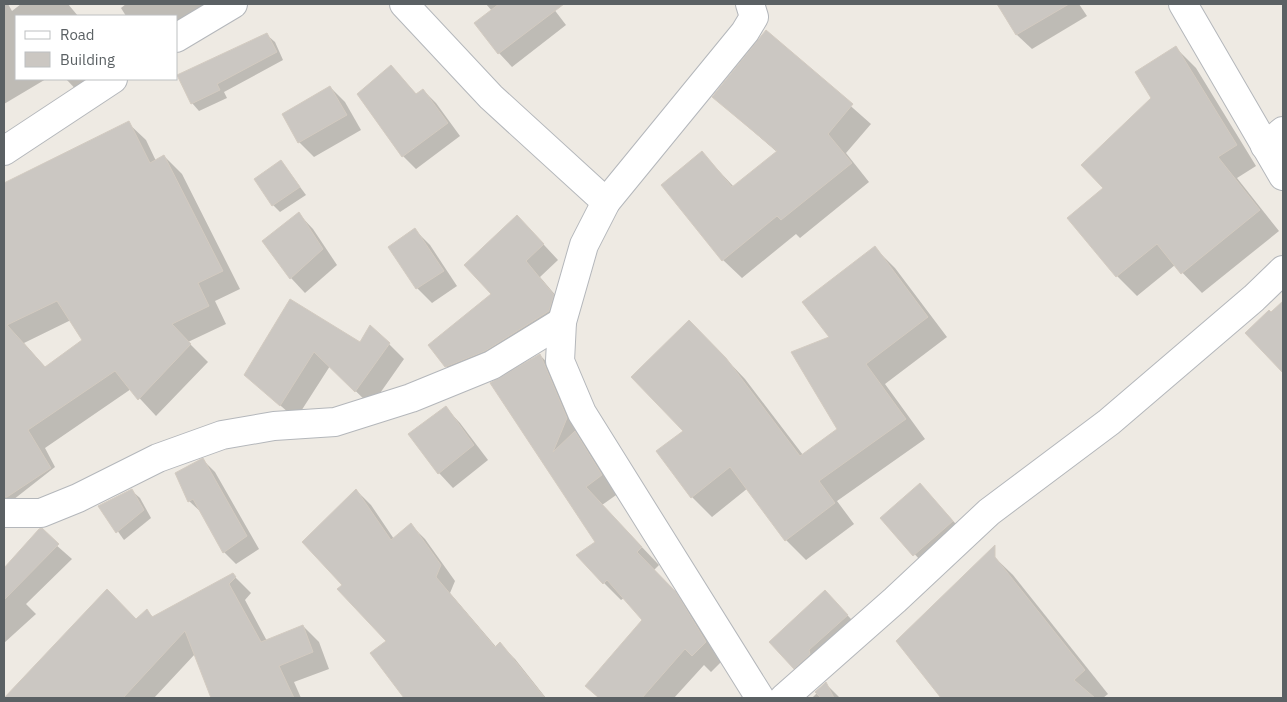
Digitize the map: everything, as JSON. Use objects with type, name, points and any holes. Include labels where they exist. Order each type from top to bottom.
[{"type":"street","points":[[178,37],[233,4]]},
{"type":"street","points":[[404,4],[491,98],[606,202]]},
{"type":"street","points":[[750,4],[754,17],[745,32],[606,202],[584,245],[562,322],[560,361],[582,413],[760,698]]},
{"type":"street","points":[[1183,4],[1274,139],[1283,176]]},
{"type":"street","points":[[4,151],[111,80]]},
{"type":"street","points":[[784,698],[895,600],[989,512],[1109,422],[1254,298],[1283,270]]},
{"type":"street","points":[[4,513],[41,513],[78,498],[158,458],[222,435],[274,426],[335,422],[411,398],[492,365],[562,322]]},
{"type":"building","points":[[499,4],[564,4],[498,54],[474,23]]},
{"type":"building","points":[[997,4],[1069,4],[1016,35]]},
{"type":"building","points":[[766,30],[853,104],[828,134],[852,163],[781,220],[777,216],[722,261],[661,185],[702,151],[732,187],[777,151],[712,97]]},
{"type":"building","points":[[267,33],[277,52],[217,84],[220,90],[191,104],[178,75]]},
{"type":"building","points":[[1176,46],[1237,145],[1218,157],[1260,210],[1181,274],[1157,244],[1116,277],[1067,218],[1103,188],[1081,165],[1151,98],[1135,72]]},
{"type":"building","points":[[391,65],[416,94],[423,89],[448,123],[402,157],[357,94]]},
{"type":"building","points":[[330,86],[347,115],[298,143],[282,114]]},
{"type":"building","points":[[129,121],[150,163],[164,155],[223,271],[198,283],[209,306],[172,324],[191,344],[138,400],[115,371],[28,430],[51,468],[7,497],[4,497],[4,183]],"holes":[[[57,301],[82,340],[45,367],[7,325]]]},
{"type":"building","points":[[281,160],[300,187],[272,206],[254,179]]},
{"type":"building","points":[[299,212],[323,249],[290,279],[262,241]]},
{"type":"building","points":[[517,215],[544,244],[526,261],[554,295],[549,311],[485,351],[445,367],[428,345],[491,294],[464,265]]},
{"type":"building","points":[[415,228],[444,271],[416,289],[388,247]]},
{"type":"building","points":[[875,246],[928,317],[866,364],[906,419],[819,481],[835,503],[785,541],[730,467],[691,498],[656,451],[683,431],[631,377],[689,320],[726,358],[800,456],[837,429],[791,352],[829,337],[802,302]]},
{"type":"building","points":[[290,299],[360,342],[370,325],[390,343],[355,392],[314,352],[280,406],[244,375]]},
{"type":"building","points":[[1283,301],[1283,373],[1245,333],[1269,310],[1271,312]]},
{"type":"building","points":[[540,354],[567,418],[553,452],[575,431],[602,475],[586,487],[642,547],[637,552],[676,592],[706,642],[692,656],[685,649],[642,698],[599,698],[585,686],[642,620],[607,580],[603,584],[576,555],[595,542],[490,383]]},
{"type":"building","points":[[446,406],[474,445],[438,474],[408,434]]},
{"type":"building","points":[[203,458],[247,536],[223,553],[193,499],[188,502],[175,473]]},
{"type":"building","points":[[920,483],[953,521],[913,556],[880,518]]},
{"type":"building","points":[[132,489],[144,510],[116,533],[98,506]]},
{"type":"building","points":[[356,489],[391,540],[411,523],[441,565],[436,577],[495,647],[500,642],[545,698],[404,698],[370,653],[386,641],[337,589],[342,585],[302,542]]},
{"type":"building","points":[[42,528],[59,544],[4,600],[4,568]]},
{"type":"building","points":[[995,545],[995,557],[1085,670],[1074,680],[1095,698],[941,698],[896,641]]},
{"type":"building","points":[[233,573],[236,577],[229,584],[261,642],[303,625],[313,652],[279,666],[294,698],[211,698],[185,631],[123,698],[4,698],[107,589],[136,619],[147,609],[152,617]]},
{"type":"building","points":[[825,590],[848,615],[809,650],[810,654],[794,669],[769,642]]},
{"type":"building","points":[[826,682],[834,698],[821,698],[815,692]]}]
